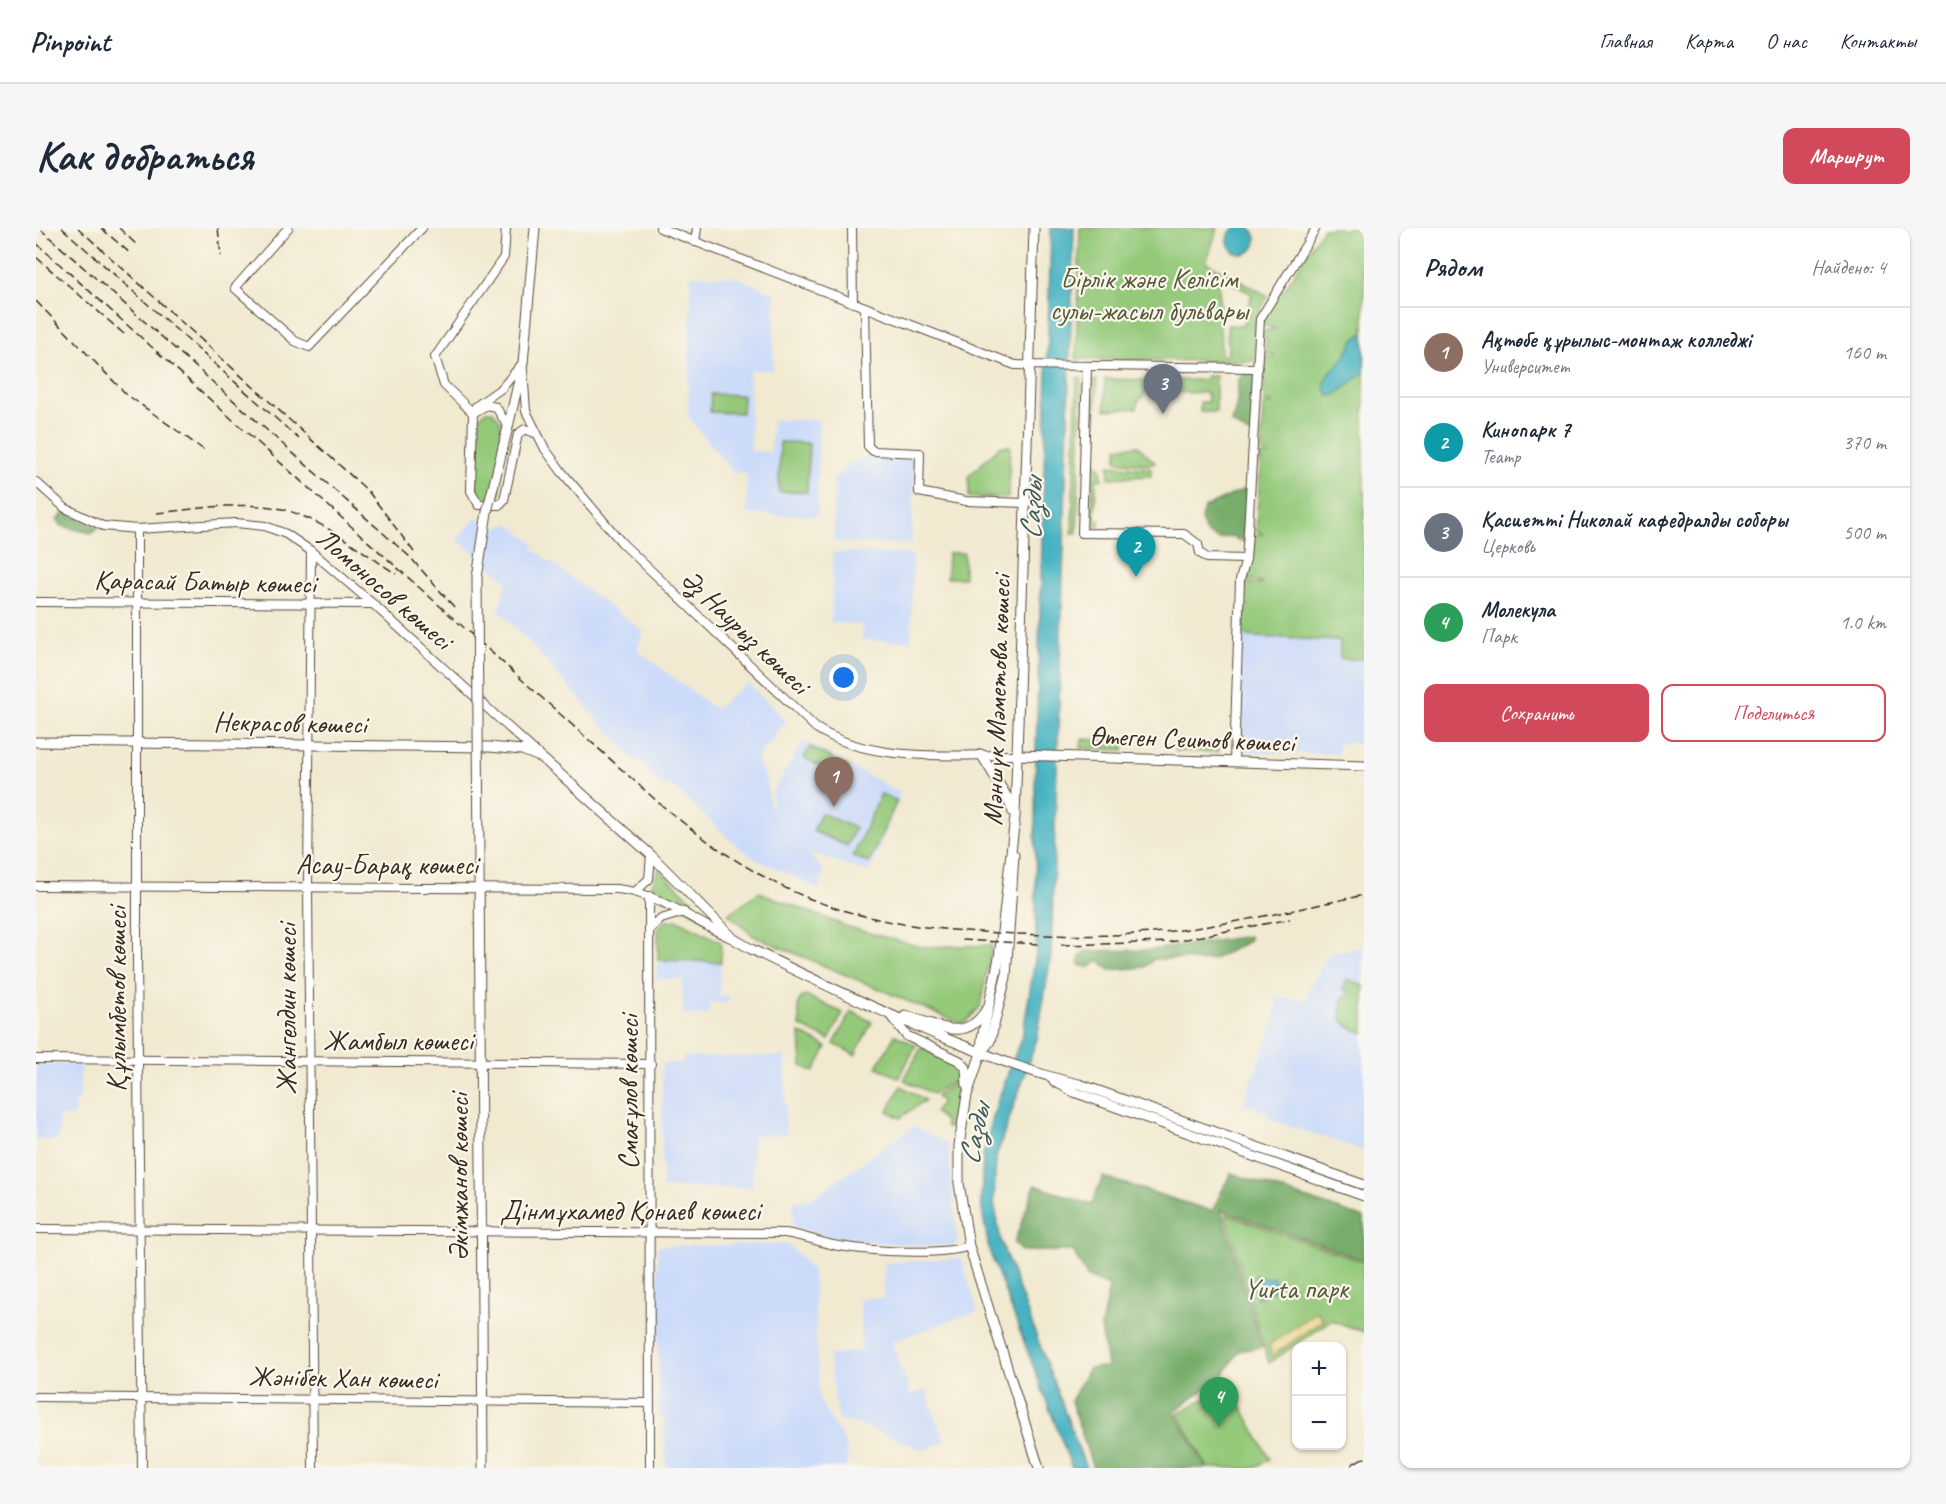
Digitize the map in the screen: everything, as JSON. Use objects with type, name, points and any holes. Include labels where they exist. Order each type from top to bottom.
[{"type":"highway","points":[[1357,1468],[1364,1464]]},
{"type":"main road","points":[[523,363],[535,228]]},
{"type":"main road","name":"Мәншүк Мәметова көшесі","points":[[1034,228],[1013,850],[1015,865],[1009,959],[990,1041],[981,1053],[967,1095],[959,1145],[959,1183],[969,1246],[1039,1468]]},
{"type":"main road","name":"Әкімжанов көшесі","points":[[483,1468],[477,578],[487,512],[523,363]]},
{"type":"main road","name":"Некрасов көшесі","points":[[36,742],[507,747],[542,758]]},
{"type":"main road","points":[[981,754],[1007,797],[1015,817]]},
{"type":"main road","name":"Өтеген Сеитов көшесі","points":[[1018,755],[1364,766]]},
{"type":"main road","name":"Ломоносов көшесі","points":[[542,758],[651,855],[731,938],[890,1015]]},
{"type":"main road","name":"Мәншүк Мәметова көшесі","points":[[981,1053],[981,1038],[999,958],[1009,864],[1013,850]]},
{"type":"main road","points":[[890,1015],[964,1030],[974,1026],[990,1003]]},
{"type":"main road","points":[[890,1015],[981,1053],[1047,1077],[1074,1092],[1364,1196]]},
{"type":"main road","points":[[890,1015],[908,1036],[964,1064],[967,1074],[967,1095]]},
{"type":"main road","points":[[1047,1077],[1079,1084],[1364,1185]]},
{"type":"main road","points":[[1187,1133],[1191,1124]]},
{"type":"street","points":[[288,228],[235,288],[295,341],[309,347],[422,228]]},
{"type":"street","points":[[473,413],[448,389],[435,357],[504,257],[506,228]]},
{"type":"street","points":[[660,228],[1015,365],[1045,368],[1258,368]]},
{"type":"street","points":[[695,242],[696,228]]},
{"type":"street","points":[[852,228],[853,303]]},
{"type":"street","points":[[1234,762],[1240,580],[1246,560],[1260,319],[1316,228]]},
{"type":"street","points":[[864,307],[868,446],[873,451],[920,453],[919,492],[966,501],[1026,503]]},
{"type":"street","points":[[523,363],[507,383],[476,406],[473,413],[471,491],[479,505],[498,505],[504,500],[519,434],[525,429],[536,434]]},
{"type":"street","name":"Әз Наурыз көшесі","points":[[523,363],[525,404],[536,434],[562,472],[622,543],[816,728],[840,741],[867,750],[1018,755]]},
{"type":"street","points":[[1087,368],[1082,533],[1184,534],[1198,543],[1203,556],[1246,560]]},
{"type":"street","points":[[473,413],[486,405],[496,407],[508,427]]},
{"type":"street","name":"Ломоносов көшесі","points":[[36,482],[65,508],[103,526],[137,529],[236,524],[265,526],[286,534],[311,550],[374,604],[542,758]]},
{"type":"street","name":"Құлымбетов көшесі","points":[[137,529],[137,887],[142,1468]]},
{"type":"street","name":"Жангелдин көшесі","points":[[311,550],[308,745],[308,1062],[313,1468]]},
{"type":"street","name":"Қарасай Батыр көшесі","points":[[36,602],[374,604]]},
{"type":"street","points":[[636,891],[649,879],[651,855]]},
{"type":"street","name":"Асау-Барақ көшесі","points":[[36,886],[479,886],[636,891],[684,912],[731,938]]},
{"type":"street","name":"Смағұлов көшесі","points":[[649,896],[650,1468]]},
{"type":"street","points":[[650,930],[661,919],[684,912]]},
{"type":"street","name":"Жамбыл көшесі","points":[[36,1059],[651,1064]]},
{"type":"street","name":"Дінмұхамед Қонаев көшесі","points":[[36,1228],[310,1232],[784,1233],[838,1246],[918,1251],[949,1251],[969,1246]]},
{"type":"street","name":"Жәнібек Хан көшесі","points":[[36,1397],[650,1403]]},
{"type":"shaded area","points":[[691,275],[737,277],[775,294],[773,370],[749,370],[751,451],[771,452],[772,420],[819,420],[817,516],[746,514],[747,473],[733,472],[688,417]]},
{"type":"shaded area","points":[[872,454],[915,457],[912,544],[833,542],[834,478],[851,463]]},
{"type":"shaded area","points":[[477,517],[497,529],[508,523],[535,544],[532,548],[644,632],[637,650],[715,709],[748,683],[786,721],[757,759],[766,780],[771,811],[773,791],[804,741],[899,792],[899,799],[869,872],[807,852],[824,871],[819,889],[758,860],[740,848],[670,784],[664,789],[638,760],[635,761],[499,609],[507,581],[457,539]]},
{"type":"shaded area","points":[[833,552],[913,555],[911,641],[862,640],[862,624],[831,623]]},
{"type":"shaded area","points":[[1241,636],[1341,641],[1341,658],[1364,659],[1364,744],[1339,743],[1338,754],[1247,752],[1239,744]]},
{"type":"shaded area","points":[[678,920],[721,942],[720,995],[729,996],[729,1003],[709,1003],[708,1015],[683,1015],[683,979],[657,979],[658,927]]},
{"type":"shaded area","points":[[1364,947],[1364,1151],[1266,1118],[1268,1112],[1243,1104],[1274,1023],[1277,997],[1307,1000],[1307,991],[1330,953]]},
{"type":"shaded area","points":[[785,1056],[786,1135],[753,1135],[753,1188],[662,1188],[662,1063],[683,1063],[683,1057]]},
{"type":"shaded area","points":[[80,1064],[80,1100],[74,1100],[74,1116],[59,1117],[59,1140],[36,1140],[36,1065]]},
{"type":"shaded area","points":[[914,1126],[948,1144],[958,1245],[930,1246],[836,1239],[794,1227],[792,1201],[812,1198]]},
{"type":"shaded area","points":[[788,1244],[813,1271],[819,1400],[847,1446],[847,1468],[666,1468],[664,1418],[659,1418],[657,1246]]},
{"type":"shaded area","points":[[961,1258],[978,1311],[892,1342],[911,1395],[926,1390],[945,1442],[923,1450],[855,1423],[839,1421],[828,1356],[861,1350],[860,1298],[883,1298],[885,1263]]},
{"type":"green space","name":"Бірлік және Келісім сулы-жасыл бульвары","points":[[1080,228],[1218,228],[1206,262],[1268,296],[1255,320],[1255,361],[1224,361],[1224,356],[1228,353],[1228,325],[1243,326],[1252,294],[1219,275],[1221,361],[1076,359]]},
{"type":"green space","points":[[1323,228],[1339,228],[1344,231],[1346,228],[1364,228],[1364,659],[1340,659],[1340,641],[1241,636],[1242,587],[1245,582],[1262,585],[1245,578],[1253,535],[1264,534],[1256,531],[1261,456],[1269,456],[1269,453],[1261,453],[1263,405],[1272,403],[1264,402],[1265,357],[1274,357],[1274,355],[1265,353],[1266,338],[1262,332],[1275,328],[1263,325],[1262,320],[1278,292],[1284,290]]},
{"type":"green space","points":[[1245,373],[1255,375],[1252,433],[1248,434],[1232,423],[1237,402],[1238,380]]},
{"type":"green space","points":[[1207,376],[1216,376],[1216,412],[1200,412],[1200,402],[1208,402],[1207,393],[1167,392],[1167,386],[1161,386],[1161,380],[1203,380]]},
{"type":"green space","points":[[1077,378],[1082,378],[1077,533],[1072,533]]},
{"type":"green space","points":[[1105,379],[1153,380],[1152,386],[1146,387],[1146,393],[1138,402],[1137,408],[1105,410]]},
{"type":"green space","points":[[1093,380],[1097,380],[1095,464],[1101,467],[1102,479],[1096,480],[1095,518],[1099,519],[1099,527],[1093,526],[1092,517]]},
{"type":"green space","points":[[711,394],[743,395],[742,413],[710,412]]},
{"type":"green space","points":[[486,411],[493,411],[501,422],[500,495],[494,502],[482,502],[476,494],[477,419]]},
{"type":"green space","points":[[780,442],[809,443],[807,492],[779,492]]},
{"type":"green space","points":[[1000,446],[1010,446],[1008,498],[969,497],[969,476]]},
{"type":"green space","points":[[1138,446],[1155,463],[1149,465],[1116,461],[1118,447]]},
{"type":"green space","points":[[1109,465],[1151,469],[1151,476],[1109,478]]},
{"type":"green space","points":[[1244,489],[1247,491],[1244,539],[1238,541],[1233,536],[1218,539],[1206,533],[1201,519],[1204,508]]},
{"type":"green space","points":[[65,512],[98,528],[91,533],[62,526],[57,520]]},
{"type":"green space","points":[[948,553],[964,553],[964,578],[947,578]]},
{"type":"green space","points":[[1082,739],[1124,741],[1124,750],[1081,748]]},
{"type":"green space","points":[[1175,742],[1219,743],[1219,752],[1175,751]]},
{"type":"green space","points":[[810,747],[849,767],[843,778],[804,758]]},
{"type":"green space","points":[[881,794],[897,801],[869,863],[853,856]]},
{"type":"green space","points":[[821,813],[855,828],[847,846],[813,831]]},
{"type":"green space","points":[[659,869],[722,929],[677,903],[648,893]]},
{"type":"green space","points":[[759,892],[848,927],[921,947],[992,945],[980,1007],[965,1023],[957,1022],[754,936],[728,914]]},
{"type":"green space","points":[[678,920],[721,942],[721,962],[658,960],[658,927],[666,921]]},
{"type":"green space","points":[[1249,936],[1249,941],[1214,959],[1198,962],[1186,959],[1154,959],[1145,967],[1110,970],[1099,960],[1089,968],[1079,965],[1080,957],[1085,951],[1152,950]]},
{"type":"green space","points":[[1347,979],[1364,986],[1364,1033],[1349,1027],[1341,1018],[1342,1000],[1350,992],[1343,989]]},
{"type":"green space","points":[[807,996],[843,1013],[829,1040],[800,1026],[798,1003],[802,997]]},
{"type":"green space","points":[[851,1011],[872,1022],[855,1055],[834,1044]]},
{"type":"green space","points":[[800,1033],[827,1047],[814,1072],[802,1066]]},
{"type":"green space","points":[[895,1035],[916,1045],[899,1078],[877,1067]]},
{"type":"green space","points":[[921,1048],[957,1064],[961,1068],[960,1077],[933,1094],[904,1080]]},
{"type":"green space","points":[[959,1080],[951,1128],[946,1128],[944,1120],[934,1112],[942,1102],[936,1096]]},
{"type":"green space","points":[[901,1086],[925,1100],[900,1118],[888,1111]]},
{"type":"green space","points":[[1231,1173],[1364,1218],[1364,1260],[1221,1210],[1262,1347],[1239,1351],[1221,1378],[1174,1411],[1207,1468],[1093,1468],[1071,1401],[1089,1368],[1107,1367],[1101,1327],[1109,1286],[1087,1277],[1073,1251],[1022,1251],[1014,1243],[1035,1185],[1091,1205],[1103,1177],[1212,1211]]},
{"type":"green space","name":"Yurta парк","points":[[1225,1214],[1364,1262],[1364,1332],[1331,1320],[1299,1342],[1292,1342],[1292,1347],[1269,1363]]},
{"type":"green space","points":[[1230,1385],[1270,1459],[1254,1468],[1208,1468],[1178,1413]]},
{"type":"sand","points":[[1317,1311],[1323,1320],[1272,1356],[1269,1345]]},
{"type":"water","points":[[1242,226],[1252,230],[1256,240],[1252,250],[1242,254],[1232,250],[1228,240],[1232,230]]},
{"type":"water","points":[[1051,228],[1074,228],[1051,956],[1037,1039],[996,1157],[994,1201],[1001,1242],[1086,1468],[1072,1468],[989,1250],[981,1203],[983,1154],[997,1103],[1023,1033],[1036,953],[1035,787]]},
{"type":"water","points":[[1364,333],[1364,372],[1336,395],[1329,396],[1325,385],[1328,375],[1343,359],[1354,341]]},
{"type":"water","points":[[1256,1275],[1264,1278],[1273,1277],[1276,1284],[1271,1289],[1276,1290],[1257,1298],[1252,1284]]},
{"type":"railway","points":[[39,228],[410,557],[455,608]]},
{"type":"railway","points":[[62,228],[299,439]]},
{"type":"railway","points":[[78,228],[368,491],[414,552]]},
{"type":"railway","points":[[101,228],[131,254]]},
{"type":"railway","points":[[119,228],[138,246]]},
{"type":"railway","points":[[218,228],[221,256]]},
{"type":"railway","points":[[36,243],[659,803],[720,850],[788,889],[846,911],[905,924],[967,931],[1061,935],[1122,935],[1188,929],[1364,895]]},
{"type":"railway","points":[[36,257],[124,334]]},
{"type":"railway","points":[[36,301],[126,394],[204,450]]},
{"type":"railway","points":[[157,513],[239,506],[272,507],[286,510],[329,529],[396,574]]},
{"type":"railway","points":[[1061,945],[1170,942],[1290,919]]},
{"type":"railway","points":[[962,940],[1040,944]]},
{"type":"place","name":"Қасиетті Николай кафедралды соборы","points":[[1163,414]]},
{"type":"place","name":"Кинопарк 7","points":[[1136,577]]},
{"type":"place","name":"Ақтөбе құрылыс-монтаж колледжі","points":[[834,807]]},
{"type":"place","name":"Молекула","points":[[1219,1427]]},
{"type":"water label","name":"Сазды","points":[[1031,509]]},
{"type":"water label","name":"Сазды","points":[[974,1134]]}]
